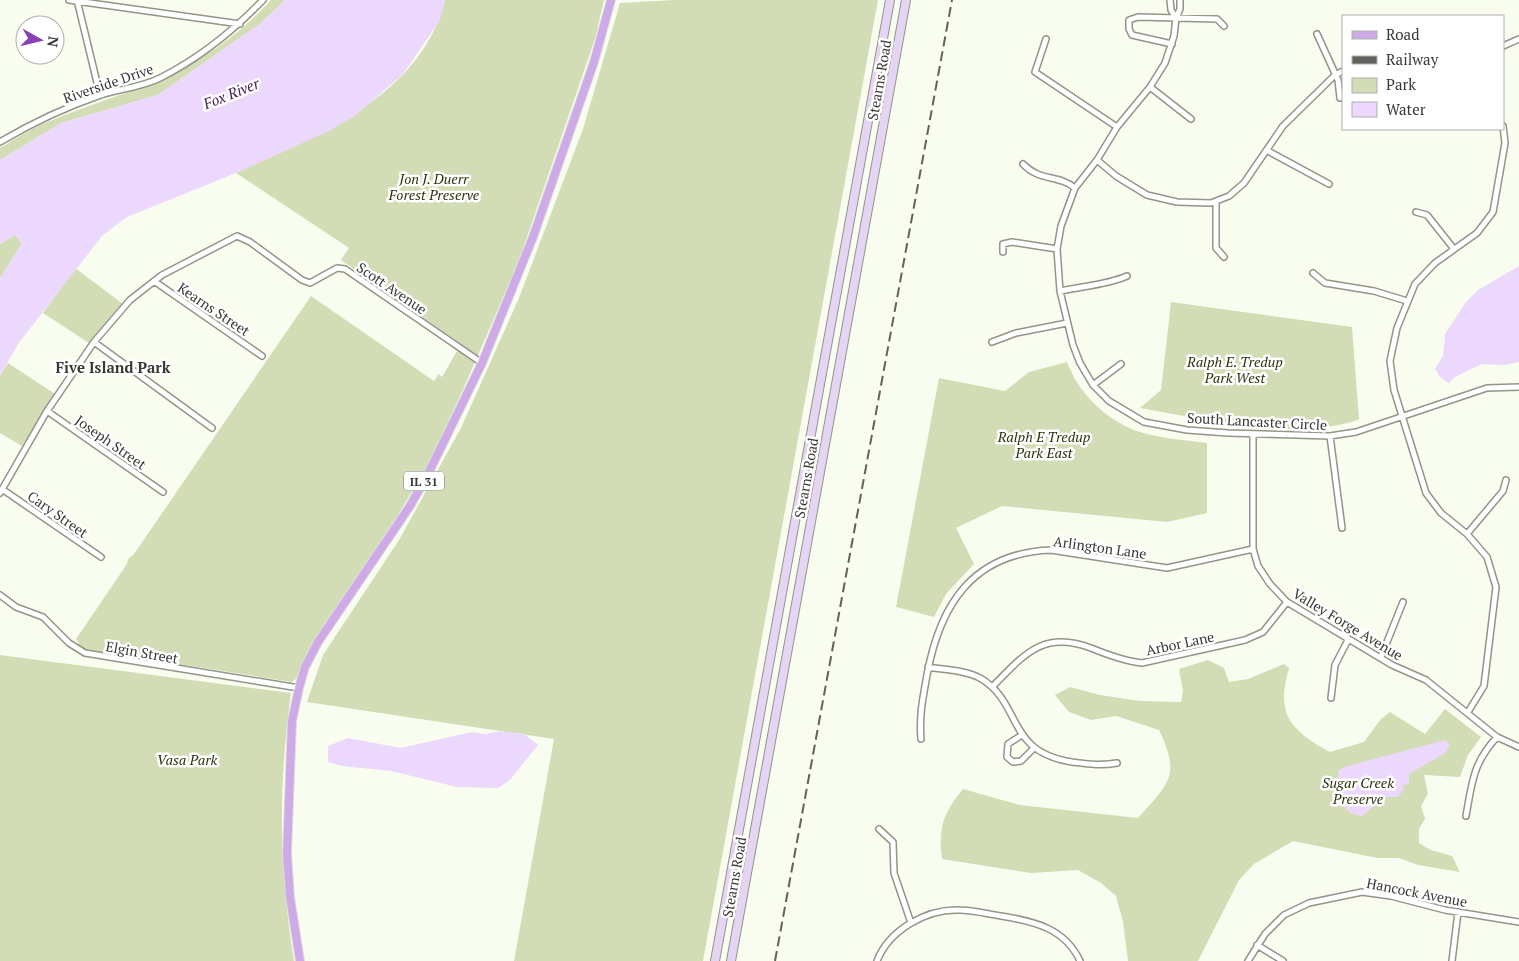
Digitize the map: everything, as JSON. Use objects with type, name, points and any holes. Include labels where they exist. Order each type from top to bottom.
[{"type":"main road","name":"IL 31","points":[[300,961],[290,897],[287,854],[292,721],[298,688],[305,667],[318,642],[410,506],[429,472],[482,362],[533,237],[594,62],[611,0]]},
{"type":"main road","name":"Stearns Road","points":[[715,961],[890,0]]},
{"type":"main road","name":"Stearns Road","points":[[730,961],[906,0]]},
{"type":"street","points":[[70,0],[240,24]]},
{"type":"street","points":[[77,0],[100,95]]},
{"type":"street","name":"Riverside Drive","points":[[0,142],[48,116],[100,95],[158,79],[201,53],[240,24],[263,0]]},
{"type":"street","name":"South Lancaster Circle","points":[[1170,0],[1170,10],[1176,18]]},
{"type":"street","name":"South Lancaster Circle","points":[[1180,0],[1180,9],[1176,18],[1172,44],[1165,63],[1150,87],[1117,127],[1097,160],[1075,188],[1064,215],[1057,250],[1060,291],[1080,363],[1093,385],[1109,401],[1144,422],[1187,430],[1253,435],[1330,436],[1356,432],[1487,388],[1519,387]]},
{"type":"street","points":[[1172,44],[1135,37],[1130,33],[1128,22],[1132,17],[1217,18],[1224,26]]},
{"type":"street","points":[[1317,34],[1335,75],[1340,98]]},
{"type":"street","points":[[1046,39],[1035,72],[1117,127]]},
{"type":"street","points":[[1504,46],[1519,39]]},
{"type":"street","points":[[1097,160],[1116,176],[1146,195],[1177,202],[1216,202],[1229,196],[1244,183],[1268,151],[1283,126],[1335,75],[1342,72]]},
{"type":"street","points":[[1150,87],[1191,119]]},
{"type":"street","points":[[1468,712],[1484,686],[1496,587],[1486,558],[1468,534],[1441,512],[1426,493],[1394,390],[1390,361],[1397,328],[1407,301],[1421,276],[1477,233],[1493,212],[1505,142],[1504,130]]},
{"type":"street","points":[[1268,151],[1329,184]]},
{"type":"street","points":[[1022,164],[1034,175],[1061,180],[1075,188]]},
{"type":"street","points":[[1216,202],[1216,248],[1224,257]]},
{"type":"street","points":[[1416,212],[1427,215],[1454,250]]},
{"type":"street","name":"Scott Avenue","points":[[154,281],[237,236],[250,242],[302,280],[310,283],[318,281],[337,268],[345,269],[482,362]]},
{"type":"street","points":[[1003,252],[1003,244],[1012,242],[1057,250]]},
{"type":"street","points":[[1313,274],[1325,283],[1374,290],[1407,301]]},
{"type":"street","points":[[1060,291],[1112,282],[1127,276]]},
{"type":"street","points":[[1,491],[47,411],[94,342],[130,300],[154,281]]},
{"type":"street","name":"Kearns Street","points":[[154,281],[262,356]]},
{"type":"street","points":[[992,342],[1016,334],[1068,323]]},
{"type":"street","points":[[94,342],[212,428]]},
{"type":"street","points":[[1093,385],[1121,364]]},
{"type":"street","name":"Joseph Street","points":[[47,411],[163,492]]},
{"type":"street","name":"Valley Forge Avenue","points":[[1253,435],[1252,549],[1258,566],[1270,584],[1287,602],[1325,623],[1348,640],[1381,657],[1392,665],[1426,680],[1497,737],[1519,747]]},
{"type":"street","points":[[1330,436],[1342,528]]},
{"type":"street","points":[[1468,534],[1503,491],[1506,480]]},
{"type":"street","name":"Cary Street","points":[[1,491],[100,557]]},
{"type":"street","name":"Arlington Lane","points":[[922,739],[919,719],[928,668],[933,647],[949,607],[962,588],[977,574],[997,561],[1032,550],[1051,550],[1167,568],[1252,549]]},
{"type":"street","name":"Elgin Street","points":[[0,595],[16,607],[42,617],[69,643],[85,653],[298,688]]},
{"type":"street","name":"Arbor Lane","points":[[992,687],[1021,657],[1035,647],[1052,642],[1077,643],[1126,661],[1142,663],[1245,640],[1263,632],[1287,602]]},
{"type":"street","points":[[1381,657],[1403,602]]},
{"type":"street","points":[[1331,698],[1335,665],[1348,640]]},
{"type":"street","points":[[928,668],[967,673],[980,678],[992,687],[1022,735],[1034,748],[1054,759],[1101,766],[1117,763]]},
{"type":"street","points":[[1022,735],[1008,744],[1007,758],[1013,762],[1021,761],[1034,748]]},
{"type":"street","points":[[1466,816],[1474,773],[1483,752],[1497,737]]},
{"type":"street","points":[[879,829],[893,842],[894,873],[911,923]]},
{"type":"street","name":"Hancock Avenue","points":[[1248,961],[1257,945],[1284,915],[1309,902],[1362,892],[1391,896],[1458,912],[1519,922]]},
{"type":"street","points":[[877,961],[888,940],[911,923],[953,910],[1019,919],[1043,925],[1060,935],[1075,951],[1080,961]]},
{"type":"street","points":[[1452,961],[1458,912]]},
{"type":"street","points":[[1257,945],[1283,961]]},
{"type":"green space","points":[[271,0],[285,0],[261,23],[158,95],[61,123],[0,160],[0,148],[32,129],[145,86],[203,57],[239,31]]},
{"type":"green space","name":"Jon J. Duerr Forest Preserve","points":[[445,0],[604,0],[595,39],[518,263],[429,463],[395,520],[308,652],[297,678],[292,682],[186,665],[185,669],[72,650],[79,643],[76,639],[127,564],[128,559],[134,554],[311,296],[434,381],[439,374],[442,377],[461,344],[341,260],[349,248],[236,173],[331,127],[362,109],[390,87],[414,62],[432,33]]},
{"type":"green space","points":[[675,0],[878,0],[703,961],[514,961],[554,739],[307,702],[323,655],[399,540],[461,428],[519,298],[583,129],[620,3]]},
{"type":"green space","points":[[15,235],[22,243],[0,279],[0,244]]},
{"type":"green space","points":[[75,268],[123,304],[89,343],[43,313]]},
{"type":"green space","name":"Ralph E. Tredup Park West","points":[[1171,302],[1352,327],[1359,419],[1345,424],[1307,429],[1244,428],[1210,425],[1206,420],[1140,408],[1161,390]]},
{"type":"green space","name":"Ralph E Tredup Park East","points":[[1067,362],[1085,394],[1112,419],[1134,430],[1151,435],[1207,443],[1207,513],[1167,522],[1002,506],[956,528],[974,564],[946,594],[934,617],[896,607],[939,378],[1005,391],[1029,372]]},
{"type":"green space","points":[[8,363],[55,394],[22,446],[0,433],[0,376]]},
{"type":"green space","name":"Vasa Park","points":[[0,655],[291,693],[284,761],[282,827],[285,893],[294,961],[0,961]]},
{"type":"green space","name":"Sugar Creek Preserve","points":[[1208,660],[1224,668],[1229,682],[1248,679],[1284,664],[1289,668],[1284,698],[1287,715],[1302,734],[1330,752],[1364,742],[1380,720],[1390,712],[1425,734],[1445,709],[1481,737],[1468,755],[1460,777],[1424,775],[1428,794],[1421,806],[1425,819],[1419,829],[1419,843],[1431,850],[1452,856],[1460,872],[1418,865],[1399,858],[1377,858],[1293,841],[1254,864],[1239,880],[1198,961],[1128,961],[1123,922],[1116,896],[1101,883],[1078,870],[1031,873],[942,859],[941,838],[944,821],[951,806],[963,789],[1020,805],[1138,818],[1164,787],[1168,778],[1170,769],[1169,758],[1159,730],[1116,716],[1091,720],[1069,712],[1055,695],[1070,687],[1100,695],[1140,701],[1181,702],[1183,691],[1179,669]]},
{"type":"water","name":"Fox River","points":[[285,0],[445,0],[440,20],[403,74],[356,115],[329,131],[236,173],[127,217],[102,236],[18,344],[0,376],[0,279],[22,243],[15,235],[0,244],[0,160],[61,123],[158,95],[261,23]]},
{"type":"water","points":[[1519,266],[1519,362],[1504,365],[1482,364],[1455,377],[1449,383],[1440,377],[1435,369],[1443,356],[1445,334],[1466,302],[1478,290]]},
{"type":"water","points":[[502,731],[524,734],[538,745],[510,780],[498,788],[457,787],[391,771],[342,766],[328,762],[328,746],[348,738],[401,748],[472,732],[485,734]]},
{"type":"water","points":[[1445,740],[1450,744],[1445,753],[1409,774],[1409,784],[1402,786],[1404,789],[1398,797],[1384,797],[1362,816],[1354,814],[1343,806],[1338,786],[1338,771],[1344,767]]},
{"type":"railway","points":[[775,961],[952,0]]},
{"type":"district","name":"Five Island Park","points":[[113,367]]}]
